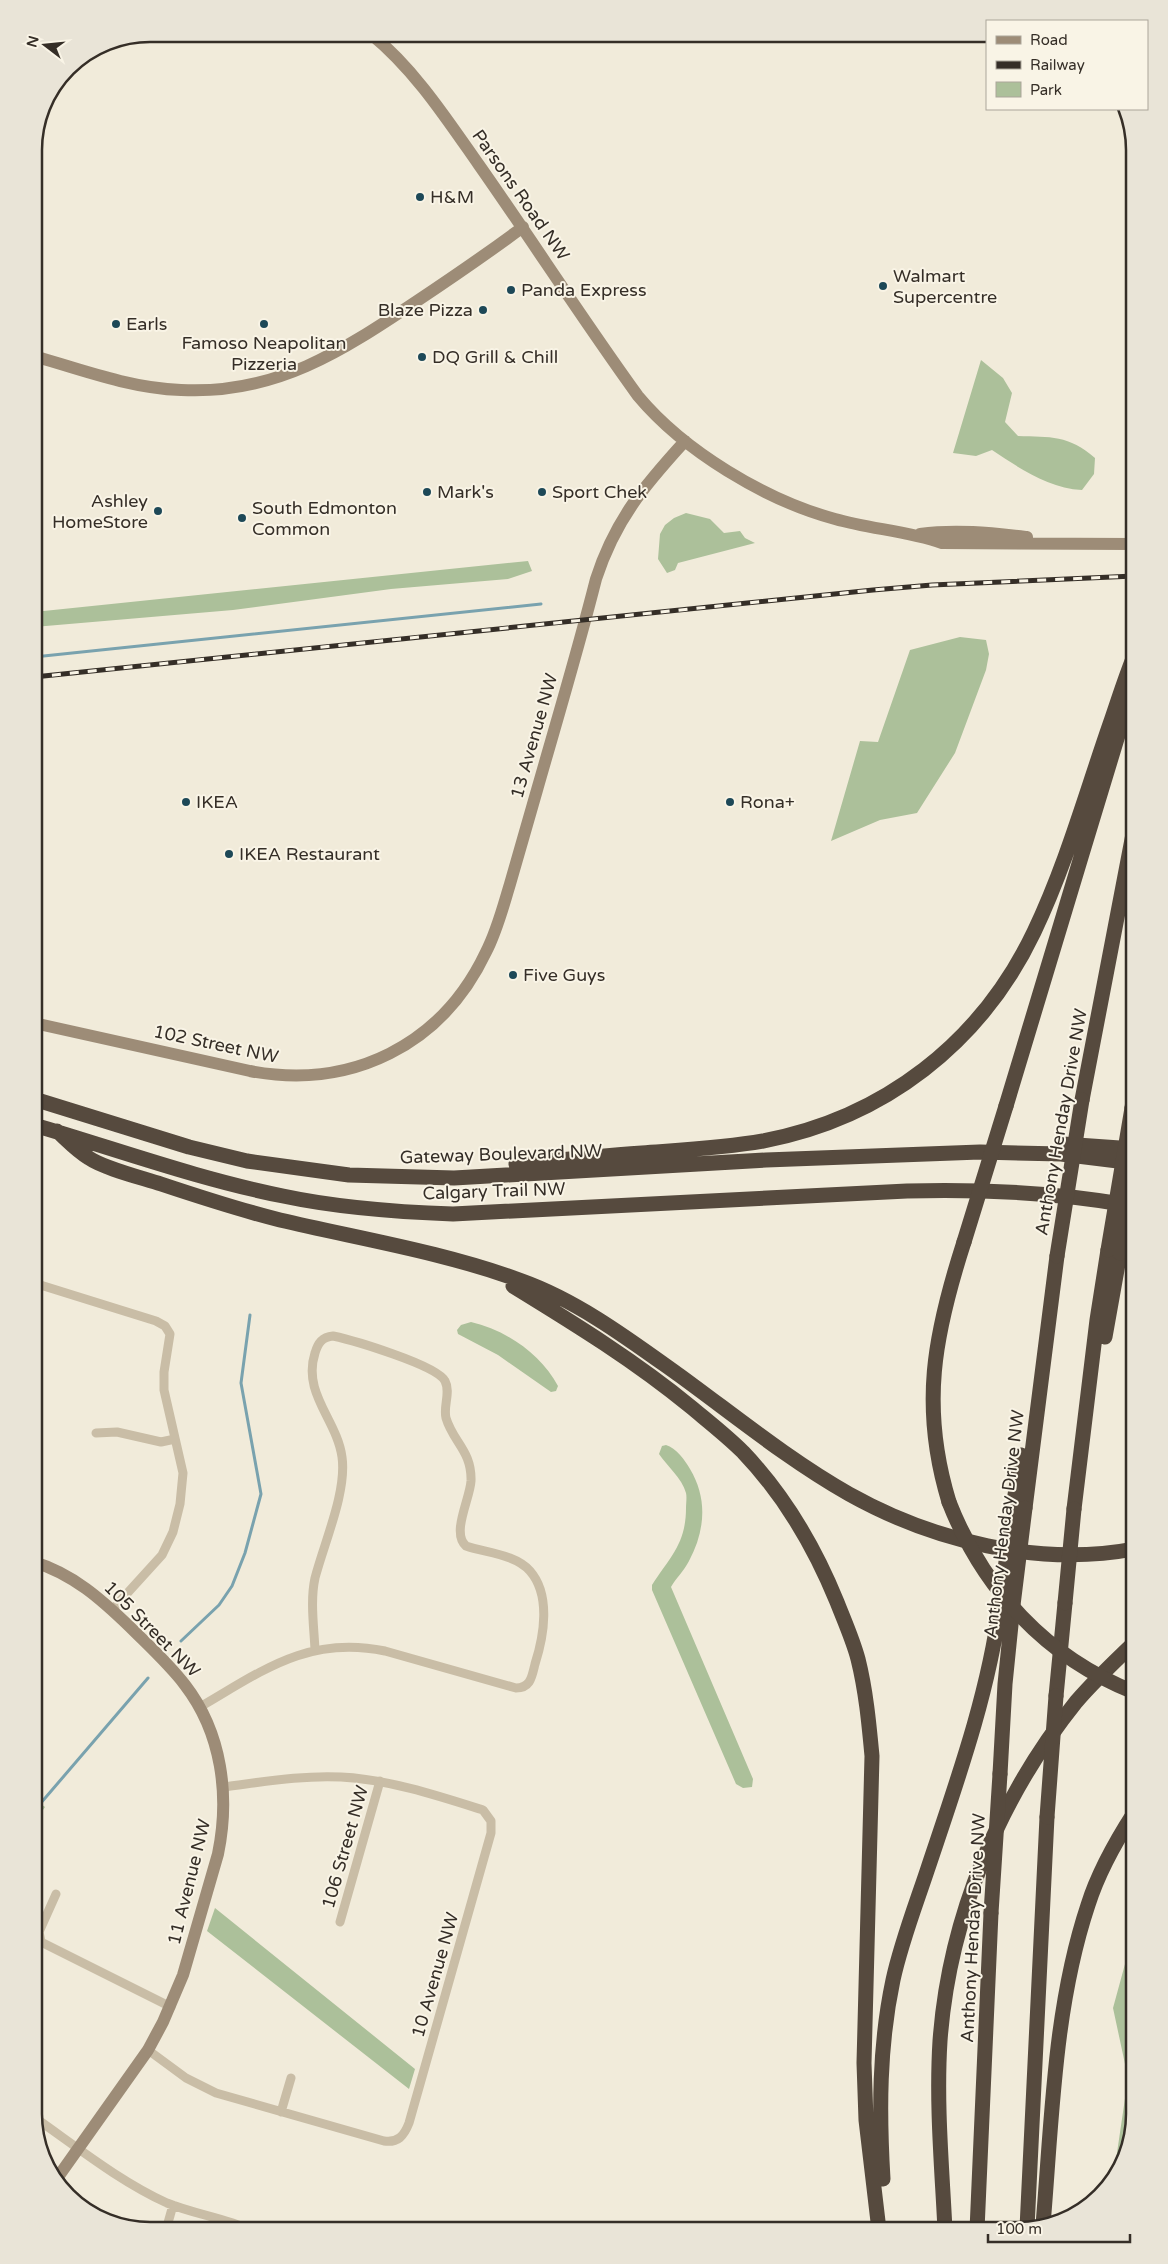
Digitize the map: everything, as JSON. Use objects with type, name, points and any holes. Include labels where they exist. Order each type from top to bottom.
[{"type":"highway","points":[[454,1178],[489,1167],[688,1150],[763,1141],[848,1116],[890,1093],[923,1071],[942,1056],[991,1005],[1012,973],[1035,931],[1064,857],[1126,679]]},
{"type":"highway","points":[[1126,709],[964,1242],[938,1333],[933,1371],[934,1435],[940,1474],[960,1530],[974,1556],[1005,1600],[1050,1644],[1077,1664],[1126,1689]]},
{"type":"highway","name":"Anthony Henday Drive NW","points":[[977,2222],[991,1913],[1005,1684],[1007,1605],[1019,1508],[1082,1100],[1126,870]]},
{"type":"highway","name":"Gateway Boulevard NW","points":[[43,1102],[190,1147],[247,1161],[350,1175],[454,1178],[877,1155],[980,1152],[1054,1153],[1126,1162]]},
{"type":"highway","name":"Calgary Trail NW","points":[[43,1127],[215,1180],[284,1196],[349,1207],[402,1212],[453,1214],[967,1189],[1052,1194],[1126,1205]]},
{"type":"highway","points":[[57,1131],[90,1160],[199,1197],[279,1220],[400,1246],[524,1281],[560,1298],[628,1339],[810,1470],[850,1494],[912,1524],[980,1544],[1030,1552],[1058,1555],[1126,1550]]},
{"type":"highway","points":[[877,1155],[966,1143],[1001,1142],[1070,1144],[1126,1148]]},
{"type":"highway","points":[[1027,2221],[1046,1817],[1056,1696],[1080,1453],[1099,1370],[1126,1156]]},
{"type":"highway","points":[[1114,1251],[1126,1211]]},
{"type":"highway","points":[[482,1268],[547,1305],[606,1342],[663,1384],[718,1429],[743,1452],[766,1480],[809,1542],[827,1577],[858,1658],[867,1709],[872,1756],[864,2063],[866,2120],[878,2222]]},
{"type":"highway","points":[[886,2222],[880,2132],[880,2084],[884,2031],[892,1987],[909,1925],[966,1753],[1007,1605]]},
{"type":"highway","points":[[945,2222],[940,2108],[940,2042],[947,1988],[968,1899],[1015,1790],[1077,1702],[1126,1651]]},
{"type":"highway","points":[[1043,2218],[1060,2038],[1069,1975],[1088,1904],[1104,1866],[1126,1827]]},
{"type":"street","name":"Parsons Road NW","points":[[382,43],[417,78],[638,396],[660,421],[685,441],[738,477],[811,511],[866,527],[915,534],[944,531],[979,532],[1079,543],[1126,544]]},
{"type":"street","points":[[43,359],[138,386],[182,390],[221,389],[287,376],[356,342],[523,228]]},
{"type":"street","name":"13 Avenue NW","points":[[416,1039],[450,1009],[476,973],[487,950],[518,855],[605,553],[628,509],[685,441]]},
{"type":"street","name":"102 Street NW","points":[[43,1025],[273,1075],[325,1074],[349,1069],[387,1056],[416,1039]]},
{"type":"street","points":[[42,1286],[156,1321],[168,1330],[170,1340],[164,1372],[164,1390],[183,1473],[183,1486],[173,1532],[156,1564],[112,1610]]},
{"type":"street","points":[[200,1707],[274,1664],[315,1650],[352,1648],[376,1650],[511,1687],[524,1687],[530,1681],[542,1641],[544,1620],[540,1592],[532,1572],[522,1564],[466,1546],[460,1539],[459,1531],[470,1491],[471,1475],[465,1452],[447,1420],[445,1411],[447,1392],[445,1380],[434,1371],[412,1361],[339,1338],[324,1338],[315,1350],[312,1377],[317,1399],[339,1444],[343,1467],[342,1486],[314,1585],[315,1650]]},
{"type":"street","points":[[96,1433],[117,1432],[161,1442],[175,1439]]},
{"type":"street","name":"105 Street NW","points":[[42,1565],[72,1578],[112,1610],[172,1669],[200,1707]]},
{"type":"street","name":"11 Avenue NW","points":[[61,2173],[148,2050],[171,2006],[188,1960],[222,1834],[223,1787],[214,1741],[200,1707]]},
{"type":"street","name":"106 Street NW","points":[[223,1787],[318,1776],[342,1777],[380,1782],[483,1810],[490,1818]]},
{"type":"street","name":"106 Street NW","points":[[340,1922],[380,1782]]},
{"type":"street","name":"10 Avenue NW","points":[[281,2112],[384,2141],[394,2142],[400,2139],[409,2123],[478,1880],[491,1833],[490,1818]]},
{"type":"street","points":[[42,1923],[56,1894]]},
{"type":"street","points":[[42,1943],[171,2006]]},
{"type":"street","points":[[148,2050],[186,2078],[208,2090],[281,2112],[291,2078]]},
{"type":"street","points":[[44,2124],[128,2182],[173,2205],[228,2221]]},
{"type":"street","points":[[169,2221],[173,2205]]},
{"type":"green space","points":[[981,360],[1003,378],[1012,393],[1005,422],[1018,436],[1050,437],[1068,441],[1086,450],[1095,458],[1094,474],[1082,490],[1057,485],[1034,476],[992,450],[976,456],[953,453]]},
{"type":"green space","points":[[686,513],[710,519],[724,533],[740,531],[745,538],[755,543],[678,563],[675,570],[667,573],[658,559],[660,534],[665,525],[674,518]]},
{"type":"green space","points":[[528,561],[532,571],[508,579],[391,589],[233,610],[43,626],[43,611]]},
{"type":"green space","points":[[960,637],[986,640],[989,654],[986,670],[955,753],[917,813],[880,820],[831,841],[860,741],[878,742],[910,650]]},
{"type":"green space","points":[[471,1322],[497,1331],[521,1345],[551,1374],[558,1386],[556,1391],[551,1392],[498,1355],[458,1334],[457,1330],[461,1325]]},
{"type":"green space","points":[[666,1445],[683,1458],[690,1469],[696,1480],[702,1503],[701,1527],[694,1550],[687,1565],[671,1587],[753,1779],[752,1787],[743,1788],[736,1784],[652,1590],[652,1585],[676,1550],[685,1520],[686,1493],[678,1477],[659,1454],[662,1446]]},
{"type":"green space","points":[[215,1908],[415,2069],[409,2089],[207,1931]]},
{"type":"green space","points":[[1126,1960],[1126,2069],[1113,2008]]},
{"type":"green space","points":[[1126,2092],[1125,2127],[1117,2155]]},
{"type":"waterway","points":[[43,656],[541,604]]},
{"type":"waterway","points":[[181,1641],[219,1605],[232,1586],[245,1553],[261,1494],[241,1383],[250,1315]]},
{"type":"waterway","points":[[42,1801],[148,1678]]},
{"type":"railway","points":[[43,676],[873,590],[932,585],[1126,576]]},
{"type":"place","name":"H&M","points":[[420,197]]},
{"type":"place","name":"Walmart Supercentre","points":[[883,286]]},
{"type":"place","name":"Panda Express","points":[[511,290]]},
{"type":"place","name":"Blaze Pizza","points":[[483,310]]},
{"type":"place","name":"Earls","points":[[116,324]]},
{"type":"place","name":"Famoso Neapolitan Pizzeria","points":[[264,324]]},
{"type":"place","name":"DQ Grill & Chill","points":[[422,357]]},
{"type":"place","name":"Mark's","points":[[427,492]]},
{"type":"place","name":"Sport Chek","points":[[542,492]]},
{"type":"place","name":"Ashley HomeStore","points":[[158,511]]},
{"type":"place","name":"South Edmonton Common","points":[[242,518]]},
{"type":"place","name":"IKEA","points":[[186,802]]},
{"type":"place","name":"Rona+","points":[[730,802]]},
{"type":"place","name":"IKEA Restaurant","points":[[229,854]]},
{"type":"place","name":"Five Guys","points":[[513,975]]}]
